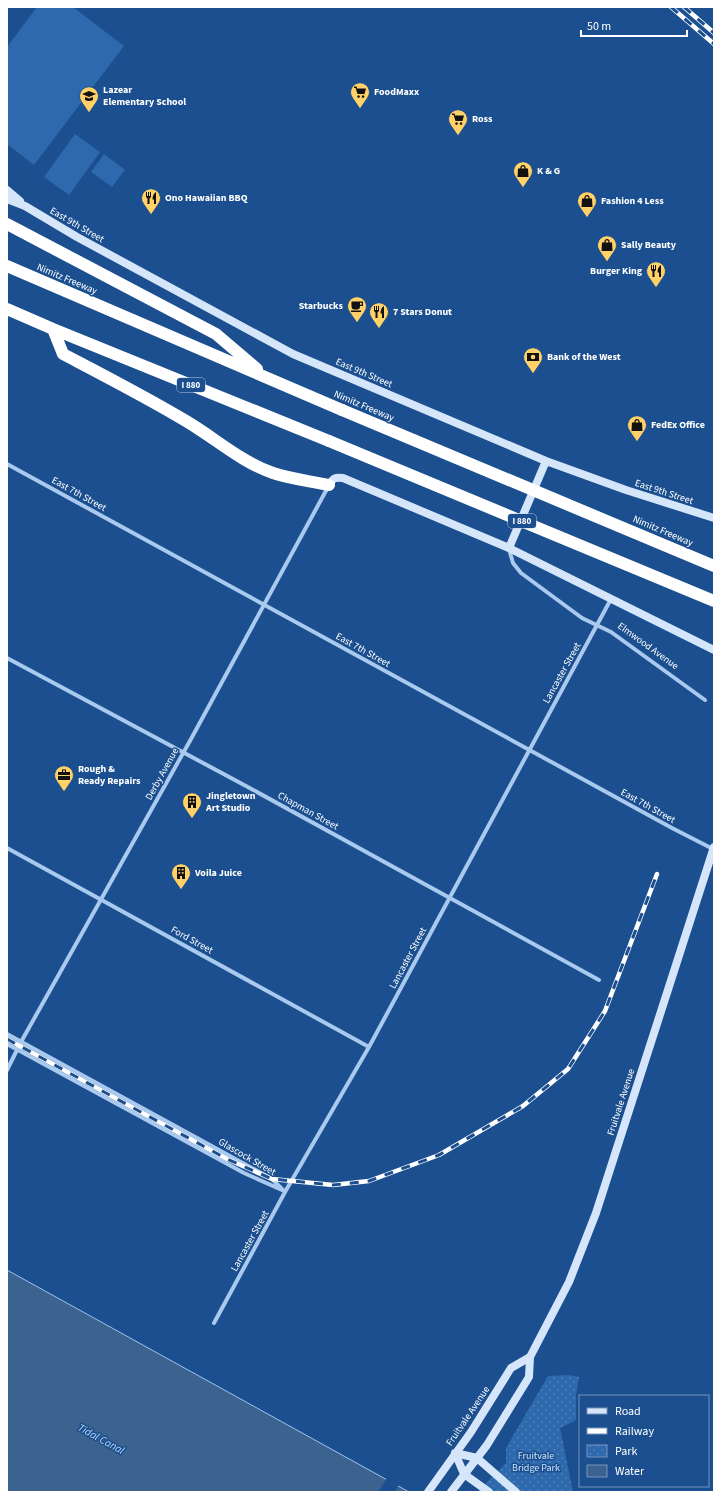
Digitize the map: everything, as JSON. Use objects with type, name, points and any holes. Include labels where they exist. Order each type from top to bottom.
[{"type":"highway","points":[[7,224],[216,334],[265,377]]},
{"type":"highway","name":"Nimitz Freeway","points":[[7,266],[342,410],[714,566]]},
{"type":"highway","name":"I 880","points":[[10,311],[329,441],[714,601]]},
{"type":"highway","points":[[54,330],[63,354],[145,397],[188,422],[249,462],[279,475],[329,485]]},
{"type":"main road","name":"East 9th Street","points":[[7,190],[24,206]]},
{"type":"main road","name":"East 9th Street","points":[[7,199],[24,206],[77,237],[293,354],[546,461],[626,490],[714,518]]},
{"type":"main road","points":[[509,548],[546,461]]},
{"type":"main road","name":"Elmwood Avenue","points":[[329,485],[332,479],[337,477],[342,478],[509,548],[714,650]]},
{"type":"main road","name":"Fruitvale Avenue","points":[[451,1492],[477,1458],[529,1378],[530,1357],[569,1282],[596,1213],[714,848]]},
{"type":"main road","name":"Fruitvale Avenue","points":[[428,1492],[471,1432],[511,1368],[530,1357]]},
{"type":"main road","points":[[455,1453],[477,1458],[516,1492]]},
{"type":"main road","points":[[455,1453],[464,1474],[489,1492]]},
{"type":"street","name":"East 7th Street","points":[[7,464],[691,839],[714,848]]},
{"type":"street","name":"Derby Avenue","points":[[7,1070],[17,1049],[102,900],[329,485]]},
{"type":"street","name":"Elmwood Avenue","points":[[509,548],[513,563],[522,573],[582,618],[611,632],[705,700]]},
{"type":"street","name":"Lancaster Street","points":[[214,1323],[285,1192],[369,1047],[612,598]]},
{"type":"street","name":"Chapman Street","points":[[7,658],[183,752],[599,980]]},
{"type":"street","name":"Ford Street","points":[[7,848],[369,1047]]},
{"type":"street","name":"Glascock Street","points":[[7,1034],[272,1179],[285,1192]]},
{"type":"street","name":"Glascock Street","points":[[7,1044],[244,1173],[285,1192]]},
{"type":"green space","points":[[37,7],[73,7],[124,46],[34,165],[7,144],[7,47]]},
{"type":"green space","points":[[75,134],[100,152],[69,195],[44,177]]},
{"type":"green space","points":[[104,154],[125,170],[112,187],[91,172]]},
{"type":"green space","name":"Fruitvale Bridge Park","points":[[569,1375],[579,1377],[576,1396],[576,1420],[560,1428],[573,1492],[477,1492],[506,1463],[506,1448],[548,1376]]},
{"type":"water","name":"Tidal Canal","points":[[7,1270],[409,1492],[7,1492]]},
{"type":"pier","points":[[387,1478],[399,1484],[395,1492],[378,1492]]},
{"type":"railway","points":[[671,7],[714,44]]},
{"type":"railway","points":[[684,7],[714,33]]},
{"type":"railway","points":[[7,1039],[227,1159],[272,1179],[333,1185],[369,1181],[439,1155],[523,1106],[568,1069],[605,1011],[657,874]]},
{"type":"place","name":"FoodMaxx","points":[[360,109]]},
{"type":"place","name":"Lazear Elementary School","points":[[89,113]]},
{"type":"place","name":"Ross","points":[[458,136]]},
{"type":"place","name":"K & G","points":[[523,188]]},
{"type":"place","name":"Ono Hawaiian BBQ","points":[[151,215]]},
{"type":"place","name":"Fashion 4 Less","points":[[587,218]]},
{"type":"place","name":"Sally Beauty","points":[[607,262]]},
{"type":"place","name":"Burger King","points":[[656,288]]},
{"type":"place","name":"Starbucks","points":[[357,323]]},
{"type":"place","name":"7 Stars Donut","points":[[379,329]]},
{"type":"place","name":"Bank of the West","points":[[533,374]]},
{"type":"place","name":"FedEx Office","points":[[637,442]]},
{"type":"place","name":"Rough & Ready Repairs","points":[[64,792]]},
{"type":"place","name":"Jingletown Art Studio","points":[[192,819]]},
{"type":"place","name":"Voila Juice","points":[[181,890]]}]
